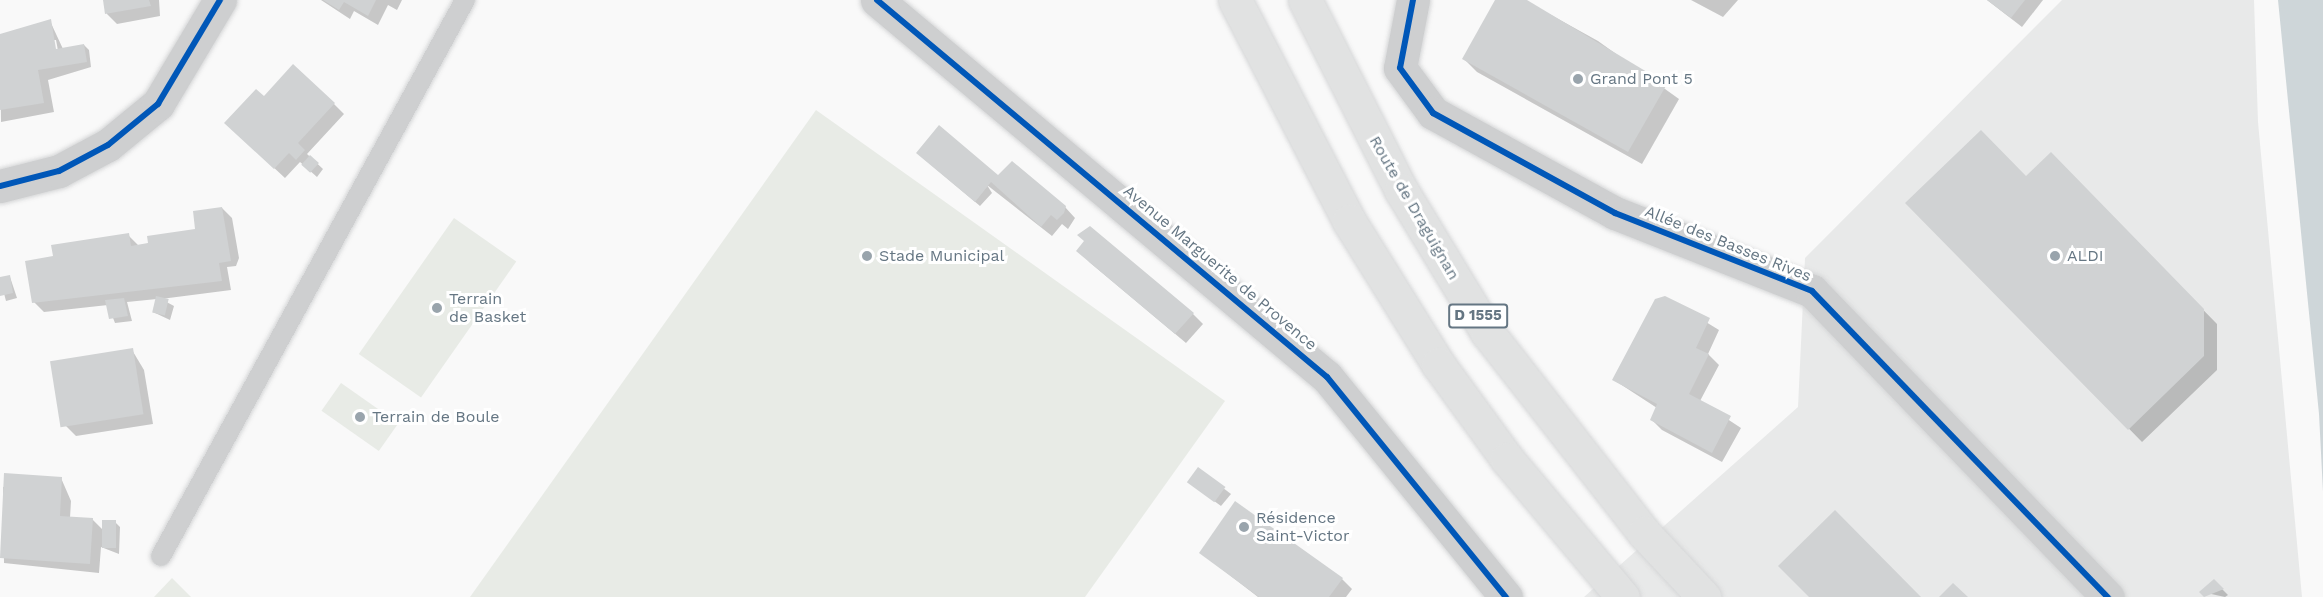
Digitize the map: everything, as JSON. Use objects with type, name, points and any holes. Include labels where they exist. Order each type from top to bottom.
[{"type":"main road","points":[[1235,0],[1349,221],[1438,364],[1506,459],[1623,597]]},
{"type":"main road","name":"Route de Draguignan","points":[[1305,0],[1401,190],[1487,332],[1629,514],[1704,597]]},
{"type":"street","points":[[0,186],[59,171],[108,145],[158,104],[220,0]]},
{"type":"street","name":"Avenue Marguerite de Provence","points":[[877,0],[1327,378],[1506,597]]},
{"type":"street","name":"Allée des Basses Rives","points":[[1413,0],[1400,68],[1433,113],[1615,213],[1812,291],[2108,597]]},
{"type":"lane","points":[[161,556],[465,0]]},
{"type":"shaded area","points":[[2062,0],[2254,0],[2258,122],[2302,597],[1584,597],[1798,407],[1805,258]]},
{"type":"shaded area","points":[[2278,0],[2323,0],[2323,492],[2319,414]]},
{"type":"shaded area","name":"Stade Municipal","points":[[816,110],[1225,401],[1085,597],[470,597]]},
{"type":"shaded area","name":"Terrain de Basket","points":[[454,218],[516,262],[421,398],[359,354]]},
{"type":"shaded area","name":"Terrain de Boule","points":[[341,383],[398,423],[379,451],[321,411]]},
{"type":"shaded area","points":[[172,578],[191,597],[154,597]]},
{"type":"building","points":[[103,0],[149,0],[151,6],[105,14]]},
{"type":"building","points":[[323,0],[376,0],[368,16],[344,2],[339,10]]},
{"type":"building","name":"Grand Pont 5","points":[[1495,0],[1527,0],[1667,84],[1628,152],[1462,59]]},
{"type":"building","points":[[1987,0],[2025,0],[2011,18]]},
{"type":"building","points":[[51,19],[56,49],[84,44],[87,62],[38,70],[44,103],[0,110],[0,34]]},
{"type":"building","points":[[293,64],[335,103],[298,143],[305,150],[296,160],[289,153],[274,169],[224,123],[256,89],[264,96]]},
{"type":"building","points":[[939,125],[998,175],[1012,161],[1066,206],[1064,213],[1057,220],[1051,215],[1041,227],[991,182],[975,202],[916,153]]},
{"type":"building","name":"ALDI","points":[[1981,130],[2026,176],[2051,152],[2204,309],[2204,356],[2128,430],[1905,203]]},
{"type":"building","points":[[310,155],[319,163],[310,173],[301,165]]},
{"type":"building","points":[[222,207],[231,261],[219,263],[222,281],[32,303],[25,261],[53,256],[51,245],[129,233],[131,246],[148,243],[147,236],[195,229],[193,211]]},
{"type":"building","points":[[1090,226],[1194,313],[1175,334],[1076,251],[1084,241],[1077,235]]},
{"type":"building","points":[[10,275],[13,293],[0,296],[0,277]]},
{"type":"building","points":[[156,296],[169,299],[165,315],[152,313]]},
{"type":"building","points":[[1665,296],[1710,318],[1696,348],[1709,354],[1689,394],[1731,416],[1712,453],[1650,420],[1657,404],[1612,380],[1655,299]]},
{"type":"building","points":[[124,298],[128,316],[109,319],[105,300]]},
{"type":"building","points":[[133,348],[143,414],[61,427],[50,361]]},
{"type":"building","points":[[1198,467],[1226,487],[1214,502],[1187,482]]},
{"type":"building","points":[[4,473],[62,477],[60,516],[93,518],[90,564],[0,558]]},
{"type":"building","name":"Résidence Saint-Victor","points":[[1235,501],[1343,578],[1329,597],[1259,597],[1199,553]]},
{"type":"building","points":[[1835,510],[1921,597],[1809,597],[1778,566]]},
{"type":"building","points":[[102,520],[116,520],[116,548],[102,548]]},
{"type":"building","points":[[2214,579],[2224,589],[2204,597],[2199,592]]},
{"type":"building","points":[[1953,583],[1968,597],[1939,597]]},
{"type":"cycle path","points":[[0,186],[59,171],[108,145],[158,104],[220,0]]},
{"type":"cycle path","points":[[877,0],[1327,377],[1506,597]]},
{"type":"cycle path","points":[[1413,0],[1400,68],[1433,113],[1615,213],[1812,291],[2108,597]]},
{"type":"place","name":"Grand Pont 5","points":[[1578,79]]},
{"type":"place","name":"Stade Municipal","points":[[867,256]]},
{"type":"place","name":"ALDI","points":[[2055,256]]},
{"type":"place","name":"Terrain de Basket","points":[[437,308]]},
{"type":"place","name":"Terrain de Boule","points":[[360,417]]},
{"type":"place","name":"Résidence Saint-Victor","points":[[1244,527]]}]
